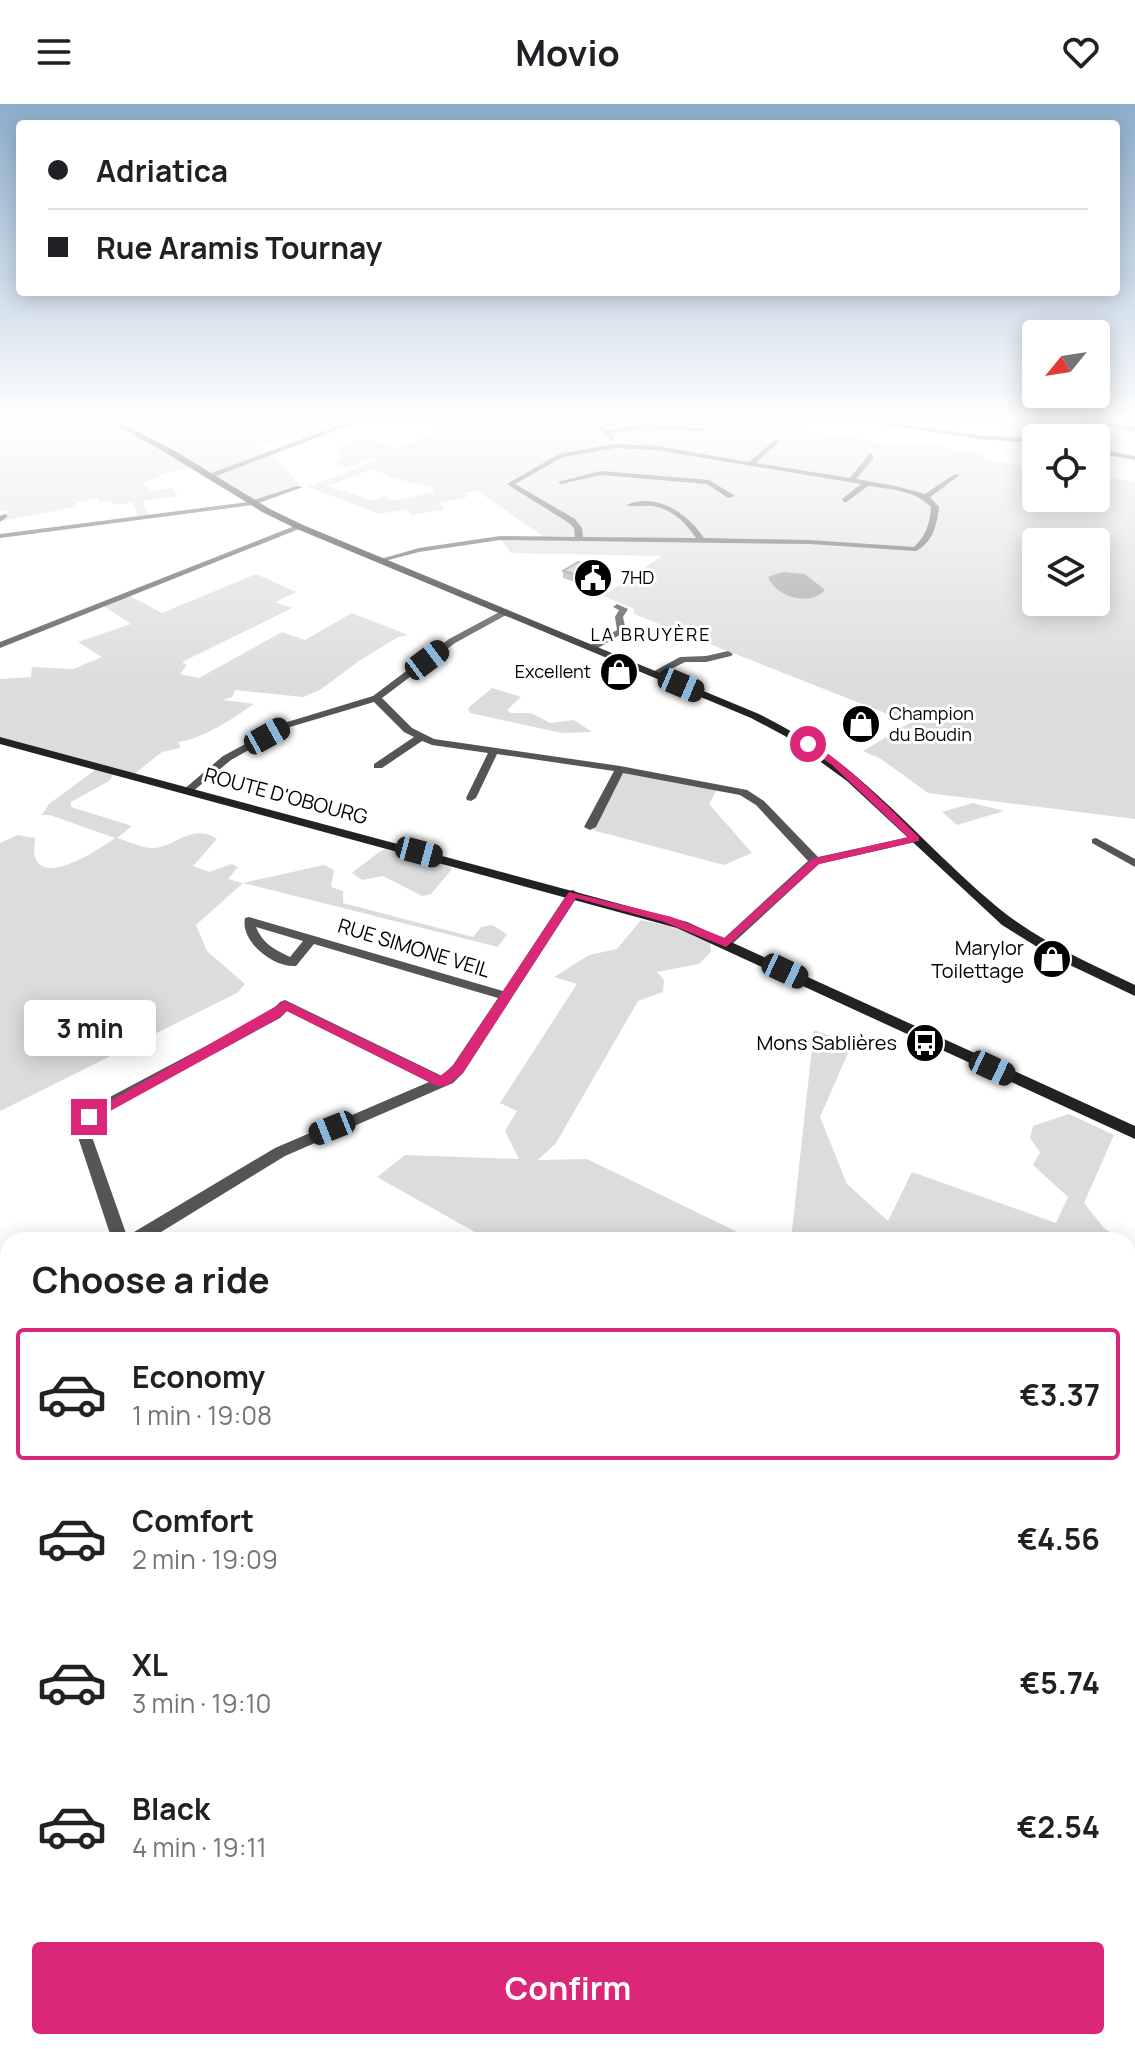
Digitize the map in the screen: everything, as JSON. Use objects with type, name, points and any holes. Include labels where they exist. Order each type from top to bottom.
[{"type":"main road","points":[[264,508],[300,527],[772,723],[835,763],[1004,919],[1055,951],[1135,991]]},
{"type":"main road","name":"ROUTE D'OBOURG","points":[[0,740],[668,920],[726,943],[1135,1133]]},
{"type":"street","points":[[0,536],[196,508]]},
{"type":"street","points":[[550,508],[572,521],[578,528],[579,539]]},
{"type":"street","points":[[664,508],[689,520],[701,540]]},
{"type":"street","points":[[909,550],[921,547],[933,525],[935,508]]},
{"type":"street","points":[[0,645],[300,527]]},
{"type":"street","points":[[381,560],[484,539],[823,542],[928,552]]},
{"type":"street","points":[[592,648],[622,631],[619,617],[624,609],[617,607]]},
{"type":"street","points":[[188,790],[227,758],[287,725],[376,698],[452,641],[505,612]]},
{"type":"street","points":[[654,674],[683,659],[706,659],[728,654]]},
{"type":"street","points":[[376,698],[419,738],[620,769],[743,792],[760,803],[815,861]]},
{"type":"street","points":[[378,766],[419,738]]},
{"type":"street","points":[[471,798],[494,751]]},
{"type":"street","points":[[590,827],[620,769]]},
{"type":"street","points":[[726,943],[815,861],[915,839]]},
{"type":"street","points":[[1096,841],[1135,864]]},
{"type":"street","points":[[148,1232],[280,1152],[442,1082],[458,1069],[573,894]]},
{"type":"street","name":"RUE SIMONE VEIL","points":[[312,938],[292,963],[256,941],[249,921],[312,938],[505,996]]},
{"type":"street","points":[[117,1232],[84,1134],[85,1122],[96,1111],[275,1015],[285,1005],[442,1082]]},
{"type":"shaded area","points":[[0,508],[72,508],[0,521],[10,510],[0,511]]},
{"type":"shaded area","points":[[135,508],[146,508],[149,517],[138,518]]},
{"type":"shaded area","points":[[363,508],[445,509],[412,515],[406,509],[380,514]]},
{"type":"shaded area","points":[[502,508],[1022,508],[1022,512],[1110,512],[1110,508],[1135,508],[1135,819],[928,793],[881,759],[863,751],[910,723],[634,614],[634,609],[603,596],[662,556],[511,553],[500,538],[543,536]]},
{"type":"shaded area","points":[[782,572],[805,574],[825,590],[819,595],[802,599],[786,594],[778,590],[768,577]]},
{"type":"shaded area","points":[[256,574],[296,592],[275,602],[292,608],[182,662],[187,665],[180,674],[199,678],[282,632],[305,640],[352,613],[408,635],[398,637],[320,690],[303,697],[235,690],[232,697],[223,700],[254,704],[208,732],[179,742],[180,748],[162,752],[133,775],[116,771],[109,781],[71,802],[71,807],[132,826],[117,838],[146,847],[163,846],[200,833],[217,839],[193,866],[209,872],[232,864],[238,867],[228,879],[243,883],[196,925],[207,951],[245,984],[237,993],[0,1111],[0,843],[18,835],[35,838],[35,857],[41,865],[50,868],[74,862],[115,838],[50,815],[42,815],[49,804],[99,767],[0,740],[0,679],[31,677],[32,667],[73,669],[102,657],[78,642],[131,624],[102,605],[128,595],[162,613]]},
{"type":"shaded area","points":[[492,688],[521,697],[507,710],[511,713],[531,713],[550,723],[574,720],[592,732],[562,733],[470,713],[468,708]]},
{"type":"shaded area","points":[[620,769],[719,786],[709,804],[752,853],[724,865],[596,831],[590,827]]},
{"type":"shaded area","points":[[973,803],[1004,811],[957,825],[942,812]]},
{"type":"shaded area","points":[[385,849],[448,864],[452,869],[431,894],[422,896],[383,876],[362,880],[352,873]]},
{"type":"shaded area","points":[[324,865],[334,870],[331,887],[343,891],[343,903],[473,937],[481,927],[492,925],[507,934],[498,947],[243,883]]},
{"type":"shaded area","points":[[641,920],[678,928],[710,942],[711,952],[699,964],[657,972],[664,980],[663,992],[638,1001],[556,1143],[538,1160],[587,1159],[738,1232],[475,1232],[377,1177],[405,1155],[519,1159],[505,1131],[517,1111],[500,1103],[577,984],[554,977],[589,955],[617,949]]},
{"type":"shaded area","points":[[814,1030],[852,1044],[820,1117],[847,1184],[888,1221],[912,1172],[1056,1223],[1068,1197],[1033,1165],[1040,1152],[1030,1138],[1033,1126],[1069,1114],[1114,1135],[1084,1203],[1110,1232],[792,1232]]},
{"type":"building","points":[[578,562],[603,569],[588,578],[563,571]]},
{"type":"place","name":"7HD","points":[[593,578]]},
{"type":"place","name":"Excellent","points":[[619,672]]},
{"type":"place","name":"Champion du Boudin","points":[[861,724]]},
{"type":"place","name":"Marylor Toilettage","points":[[1052,959]]},
{"type":"place","name":"Mons Sablières","points":[[925,1043]]},
{"type":"district","name":"LA BRUYÈRE","points":[[651,635]]},
{"type":"route","points":[[89,1117],[275,1015],[285,1005],[442,1082],[458,1069],[573,894],[668,920],[726,943],[815,861],[915,839],[835,763],[808,744]]}]
